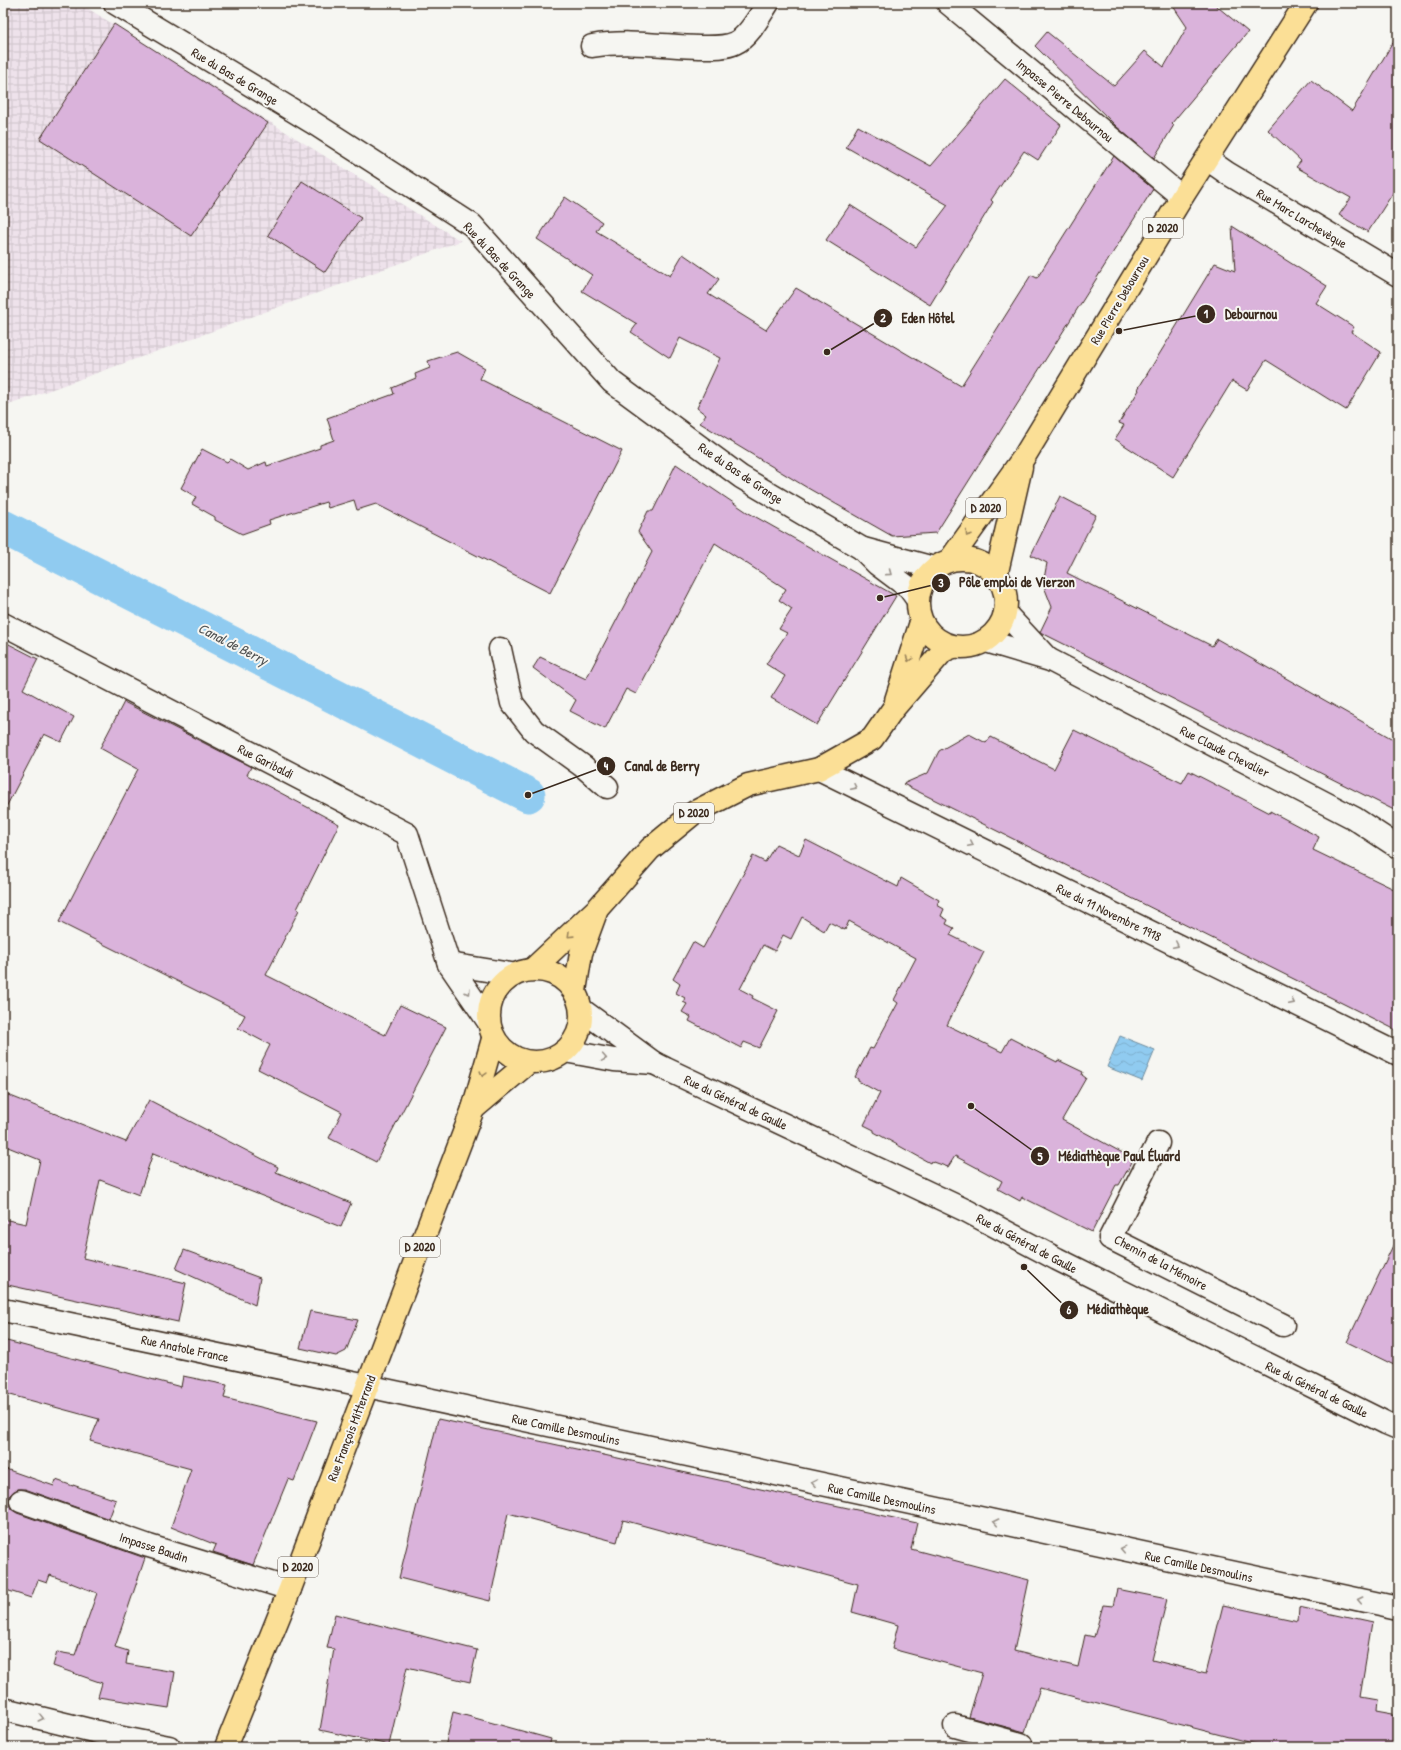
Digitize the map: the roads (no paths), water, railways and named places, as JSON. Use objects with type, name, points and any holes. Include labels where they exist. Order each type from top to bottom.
[{"type":"main road","name":"Rue Pierre Debournou","points":[[942,564],[1024,457],[1182,197],[1306,3]]},
{"type":"main road","name":"Rue Pierre Debournou","points":[[996,576],[1024,457]]},
{"type":"main road","points":[[967,560],[983,565],[996,576],[1005,593],[1005,613],[998,629],[986,641],[969,646],[953,647],[932,637],[921,622],[917,599],[922,582],[942,564],[967,560]]},
{"type":"main road","name":"D 2020","points":[[893,709],[921,622]]},
{"type":"main road","name":"D 2020","points":[[534,968],[598,908],[650,849],[695,812],[748,785],[819,769],[872,739],[893,709],[943,651],[953,647]]},
{"type":"main road","name":"D 2020","points":[[578,1001],[581,953],[598,908]]},
{"type":"main road","points":[[534,968],[558,974],[578,1001],[578,1033],[565,1051],[548,1060],[528,1062],[508,1054],[491,1030],[493,994],[511,974],[534,968]]},
{"type":"main road","name":"Rue François Mitterrand","points":[[226,1747],[290,1589],[473,1109],[491,1030]]},
{"type":"main road","name":"Rue François Mitterrand","points":[[473,1109],[528,1062]]},
{"type":"street","name":"Rue du Bas de Grange","points":[[115,3],[312,122],[472,225],[612,382],[741,476],[861,548],[878,564],[909,588],[917,599]]},
{"type":"street","points":[[592,46],[612,42],[714,47],[736,43],[751,30],[768,3]]},
{"type":"street","name":"Impasse Pierre Debournou","points":[[948,3],[1182,197]]},
{"type":"street","name":"Rue Marc Larchevèque","points":[[1207,159],[1227,173],[1398,275]]},
{"type":"street","name":"Rue du Bas de Grange","points":[[861,548],[942,564]]},
{"type":"street","name":"Rue Claude Chevalier","points":[[1005,613],[1050,660]]},
{"type":"street","name":"Rue Garibaldi","points":[[3,624],[407,834],[449,964],[491,1030]]},
{"type":"street","name":"Rue Claude Chevalier","points":[[986,641],[1050,660],[1354,818],[1398,847]]},
{"type":"street","points":[[500,649],[512,703],[534,731],[584,767],[607,786]]},
{"type":"street","name":"Rue du 11 Novembre 1918","points":[[819,769],[1398,1054]]},
{"type":"street","points":[[449,964],[511,974]]},
{"type":"street","name":"Rue du Général de Gaulle","points":[[578,1001],[654,1063],[960,1208],[1214,1339],[1398,1428]]},
{"type":"street","name":"Rue du Général de Gaulle","points":[[565,1051],[614,1060],[654,1063]]},
{"type":"street","name":"Chemin de la Mémoire","points":[[1158,1143],[1110,1238],[1283,1325]]},
{"type":"street","name":"Rue Anatole France","points":[[3,1310],[367,1386]]},
{"type":"street","name":"Rue Camille Desmoulins","points":[[367,1386],[1398,1608]]},
{"type":"street","name":"Impasse Baudin","points":[[21,1501],[149,1546],[290,1589]]},
{"type":"street","points":[[3,1709],[118,1737],[169,1747]]},
{"type":"street","points":[[955,1726],[1021,1744],[1020,1747]]},
{"type":"water","points":[[1120,1036],[1155,1050],[1142,1081],[1107,1067]]},
{"type":"waterway","name":"Canal de Berry","points":[[3,527],[528,795]]},
{"type":"place","name":"Debournou","points":[[1119,331]]},
{"type":"place","name":"Eden Hôtel","points":[[827,352]]},
{"type":"place","name":"Pôle emploi de Vierzon","points":[[880,598]]},
{"type":"place","name":"Canal de Berry","points":[[528,795]]},
{"type":"place","name":"Médiathèque Paul Éluard","points":[[971,1106]]},
{"type":"place","name":"Médiathèque","points":[[1024,1267]]}]
